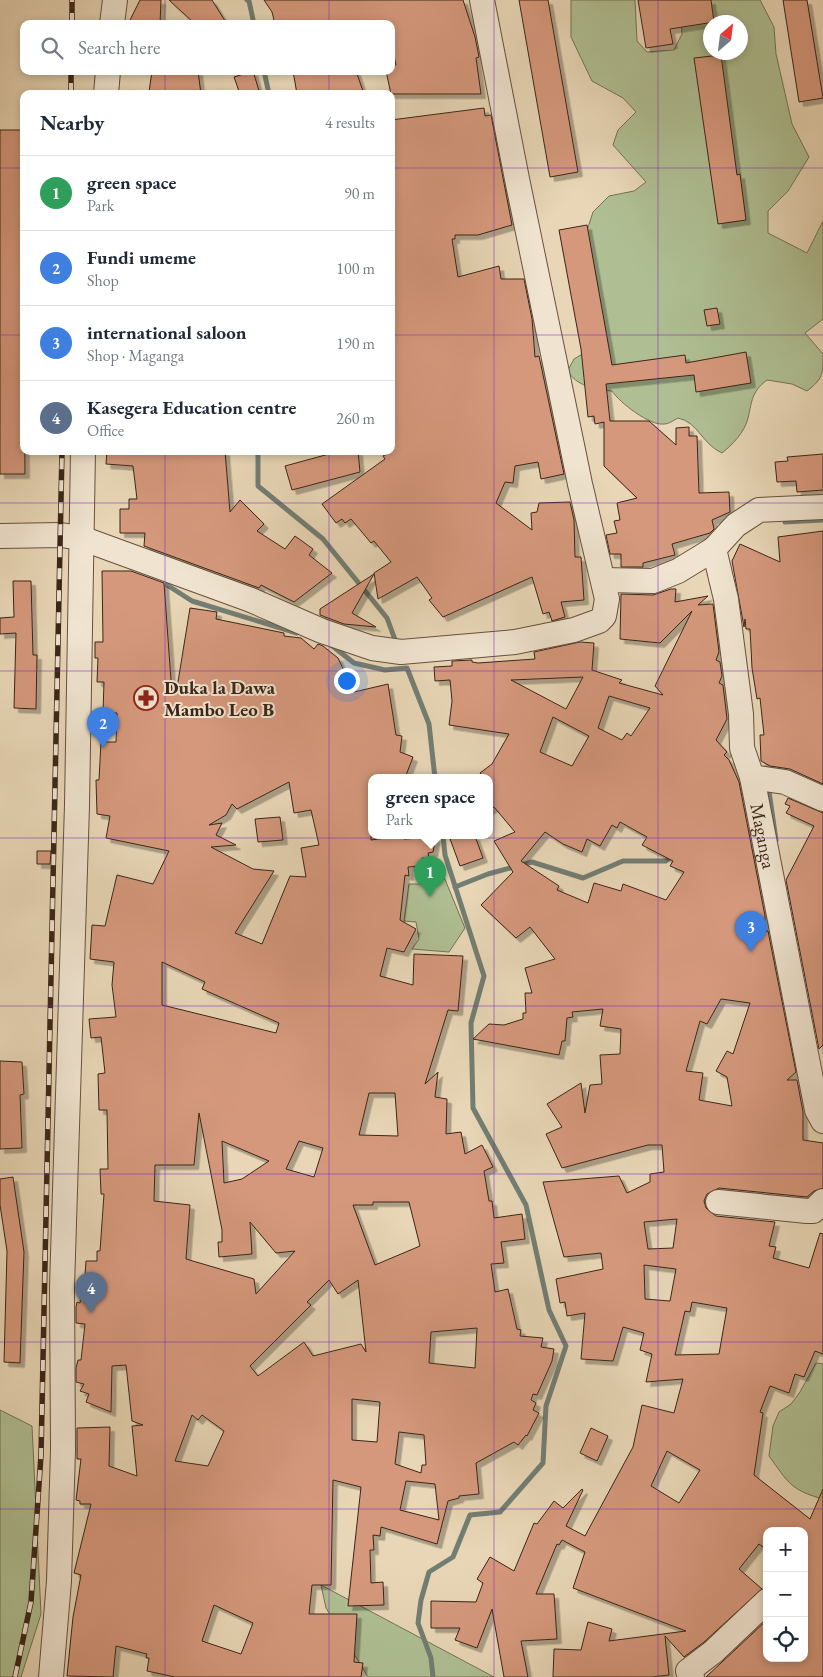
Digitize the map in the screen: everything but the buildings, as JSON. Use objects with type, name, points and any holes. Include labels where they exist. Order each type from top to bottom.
[{"type":"street","points":[[0,536],[61,535],[81,538],[234,593],[322,631],[372,648],[401,652],[514,642],[599,621],[607,609],[604,580],[580,484],[482,0]]},
{"type":"street","points":[[106,90],[108,75]]},
{"type":"street","points":[[51,1677],[60,1553],[62,1287],[77,805],[83,455]]},
{"type":"street","points":[[604,580],[653,581],[678,571],[714,549],[736,525],[760,510],[823,507]]},
{"type":"street","name":"Maganga","points":[[714,549],[726,599],[741,714],[742,748],[752,777],[818,1110],[823,1121]]},
{"type":"street","points":[[752,777],[785,782],[823,799]]},
{"type":"street","points":[[718,1202],[807,1211],[813,1210],[823,1201]]},
{"type":"street","points":[[692,1677],[688,1671],[713,1652],[763,1605]]},
{"type":"green space","points":[[571,0],[635,0],[637,41],[647,52],[674,50],[682,34],[679,0],[760,0],[774,27],[776,54],[792,124],[809,157],[788,191],[768,211],[768,233],[807,253],[823,221],[823,319],[805,333],[823,354],[823,367],[819,379],[807,391],[792,384],[767,380],[762,384],[755,393],[744,428],[734,442],[722,453],[715,449],[685,420],[678,418],[670,423],[658,424],[644,418],[628,407],[612,391],[600,390],[575,380],[568,370],[574,359],[584,353],[583,243],[593,212],[609,196],[634,191],[646,182],[613,145],[618,130],[636,112],[623,98],[592,81],[571,37]]},
{"type":"green space","points":[[437,860],[465,928],[449,952],[412,949],[419,939],[416,922],[404,921],[409,884],[428,884]]},
{"type":"green space","points":[[816,1363],[823,1364],[823,1499],[796,1488],[769,1456],[773,1426],[779,1412],[791,1404]]},
{"type":"green space","points":[[0,1410],[32,1426],[41,1614],[21,1677],[0,1677]]},
{"type":"green space","points":[[321,1585],[494,1677],[368,1677],[326,1608]]},
{"type":"waterway","points":[[247,0],[249,1],[253,20]]},
{"type":"waterway","points":[[265,75],[268,90]]},
{"type":"waterway","points":[[258,455],[258,486],[323,539],[387,618],[397,645]]},
{"type":"waterway","points":[[785,522],[823,520]]},
{"type":"waterway","points":[[167,585],[192,601],[297,633]]},
{"type":"waterway","points":[[331,645],[354,663],[385,670],[407,668],[429,724],[435,774]]},
{"type":"waterway","points":[[773,788],[769,791],[776,840]]},
{"type":"waterway","points":[[433,1677],[431,1658],[418,1623],[421,1600],[429,1572],[453,1557],[470,1515],[500,1512],[543,1463],[546,1406],[566,1346],[549,1310],[526,1205],[473,1108],[471,1023],[484,976],[445,855],[443,839]]},
{"type":"waterway","points":[[455,887],[488,874],[532,862],[583,878],[623,861],[666,861],[672,855]]},
{"type":"railway","points":[[72,0],[72,20]]},
{"type":"railway","points":[[71,75],[71,90]]},
{"type":"railway","points":[[15,1677],[31,1602],[41,1455],[62,455]]},
{"type":"place","name":"Duka la Dawa Mambo Leo B","points":[[146,698]]},
{"type":"place","name":"Fundi umeme","points":[[103,748]]},
{"type":"place","name":"green space","points":[[430,897]]},
{"type":"place","name":"international saloon","points":[[751,952]]},
{"type":"place","name":"Kasegera Education centre","points":[[91,1313]]}]
